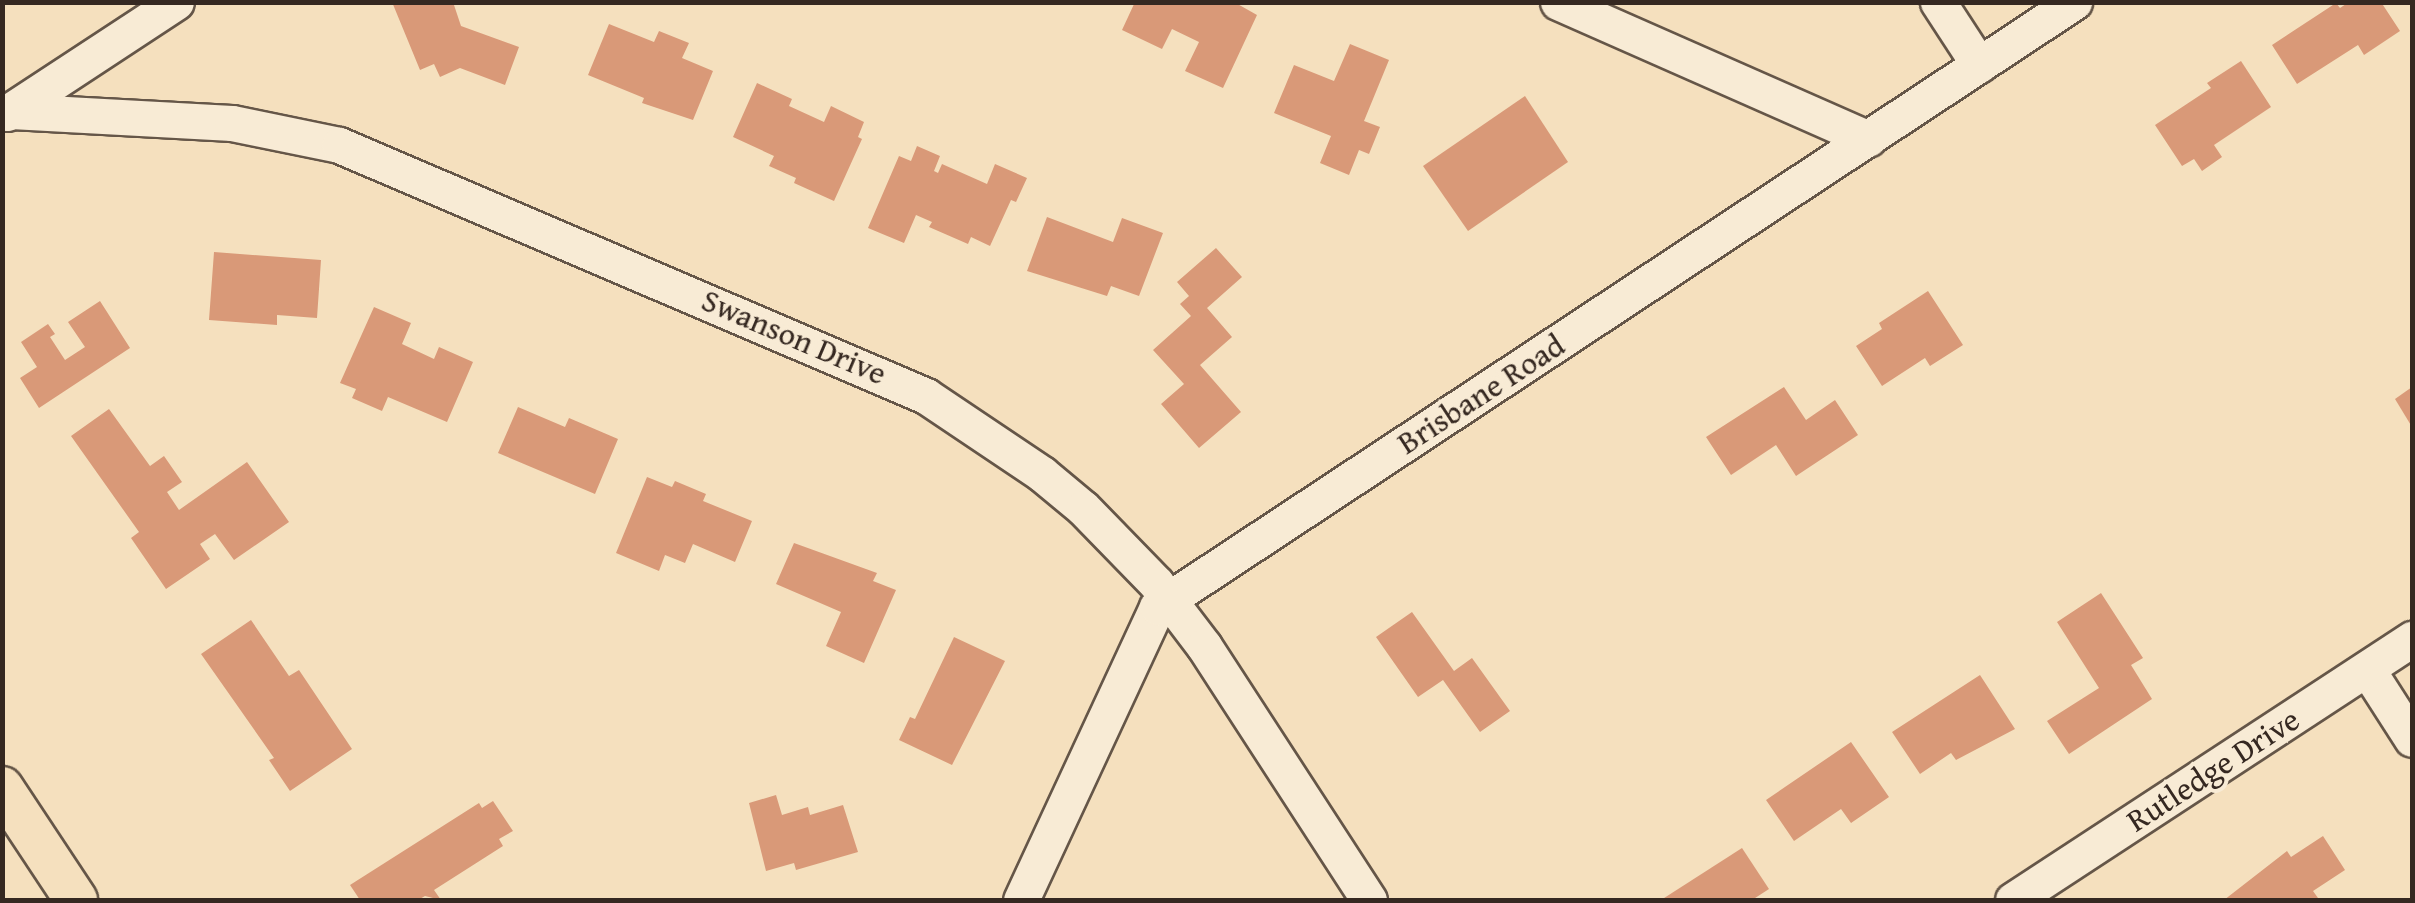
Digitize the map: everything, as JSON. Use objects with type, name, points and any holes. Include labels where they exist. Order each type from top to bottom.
[{"type":"main road","points":[[2,788],[76,900]]},
{"type":"street","points":[[7,114],[176,2]]},
{"type":"street","points":[[1558,2],[1868,139]]},
{"type":"street","points":[[1938,2],[1979,65]]},
{"type":"street","name":"Brisbane Road","points":[[1021,900],[1152,616],[1169,600],[2074,2]]},
{"type":"street","name":"Swanson Drive","points":[[7,114],[232,123],[308,137],[377,159],[926,396],[1042,474],[1104,529],[1169,600],[1369,900]]},
{"type":"street","name":"Rutledge Drive","points":[[2013,900],[2412,640]]},
{"type":"street","points":[[2367,670],[2412,738]]},
{"type":"building","points":[[392,2],[453,2],[461,26],[519,47],[505,85],[460,68],[440,77],[434,64],[420,70]]},
{"type":"building","points":[[1135,2],[1234,2],[1257,15],[1223,88],[1185,71],[1199,42],[1172,29],[1162,49],[1122,30]]},
{"type":"building","points":[[2349,2],[2381,2],[2400,31],[2364,55],[2358,45],[2297,84],[2272,45],[2336,3],[2340,8]]},
{"type":"building","points":[[609,24],[654,42],[659,31],[689,43],[682,58],[713,71],[693,120],[642,103],[644,98],[588,75]]},
{"type":"building","points":[[1350,44],[1389,60],[1364,121],[1380,127],[1369,154],[1359,150],[1349,175],[1320,163],[1331,136],[1274,113],[1294,65],[1334,81]]},
{"type":"building","points":[[2241,61],[2271,107],[2214,145],[2222,157],[2202,171],[2194,159],[2182,166],[2155,125],[2211,88],[2207,83]]},
{"type":"building","points":[[757,83],[792,99],[789,106],[824,122],[831,106],[864,122],[858,137],[862,139],[834,201],[794,183],[796,178],[769,166],[774,156],[733,137]]},
{"type":"building","points":[[1525,96],[1568,162],[1468,231],[1423,166]]},
{"type":"building","points":[[917,146],[940,156],[934,171],[938,173],[942,164],[987,184],[995,164],[1027,178],[1016,202],[1011,200],[990,246],[971,237],[968,244],[929,227],[932,222],[916,215],[904,243],[868,228],[899,156],[911,161]]},
{"type":"building","points":[[1047,217],[1113,242],[1122,218],[1163,233],[1139,296],[1111,286],[1107,296],[1027,271]]},
{"type":"building","points":[[1216,248],[1242,277],[1207,308],[1232,337],[1200,365],[1241,412],[1199,448],[1161,404],[1184,384],[1153,350],[1191,316],[1180,304],[1189,296],[1177,282]]},
{"type":"building","points":[[214,252],[321,260],[317,318],[277,315],[277,325],[209,320]]},
{"type":"building","points":[[1928,291],[1963,345],[1930,366],[1925,358],[1882,386],[1856,346],[1882,329],[1879,323]]},
{"type":"building","points":[[100,301],[130,348],[39,408],[20,378],[37,367],[21,342],[48,324],[55,334],[50,337],[65,360],[85,347],[68,322]]},
{"type":"building","points":[[374,307],[411,323],[402,344],[434,359],[439,347],[473,362],[447,422],[388,397],[382,411],[352,398],[356,389],[340,383]]},
{"type":"building","points":[[1784,387],[1806,420],[1835,400],[1858,435],[1796,476],[1776,445],[1731,475],[1706,437]]},
{"type":"building","points":[[2412,387],[2412,427],[2395,399]]},
{"type":"building","points":[[518,407],[565,427],[569,418],[618,439],[595,494],[498,453]]},
{"type":"building","points":[[109,409],[150,466],[164,456],[182,482],[167,492],[179,510],[247,462],[289,522],[234,560],[215,534],[200,544],[210,559],[166,589],[131,538],[139,532],[71,436]]},
{"type":"building","points":[[647,477],[672,487],[675,481],[706,494],[703,501],[752,521],[735,562],[693,544],[685,563],[665,555],[659,571],[616,553]]},
{"type":"building","points":[[794,543],[877,573],[873,581],[896,590],[864,663],[826,646],[841,612],[776,584]]},
{"type":"building","points":[[2101,593],[2143,658],[2131,665],[2152,699],[2069,754],[2047,721],[2099,688],[2057,622]]},
{"type":"building","points":[[1412,612],[1454,671],[1472,658],[1510,711],[1480,732],[1443,680],[1418,697],[1376,637]]},
{"type":"building","points":[[251,620],[289,676],[299,670],[352,749],[290,791],[269,760],[274,758],[201,654]]},
{"type":"building","points":[[954,637],[1005,661],[952,765],[899,740],[910,717],[915,719]]},
{"type":"building","points":[[1980,675],[2015,729],[1956,760],[1951,753],[1920,774],[1892,732]]},
{"type":"building","points":[[1851,742],[1889,797],[1851,823],[1841,809],[1794,841],[1766,800]]},
{"type":"building","points":[[776,795],[782,815],[808,807],[810,815],[843,805],[858,852],[796,870],[794,863],[766,871],[749,803]]},
{"type":"building","points":[[493,801],[513,831],[499,839],[503,846],[434,890],[441,900],[425,896],[418,900],[360,900],[350,885],[479,803],[482,808]]},
{"type":"building","points":[[2323,836],[2345,870],[2313,891],[2318,898],[2224,900],[2287,851],[2291,857]]},
{"type":"building","points":[[1742,848],[1769,889],[1752,900],[1661,900]]}]
